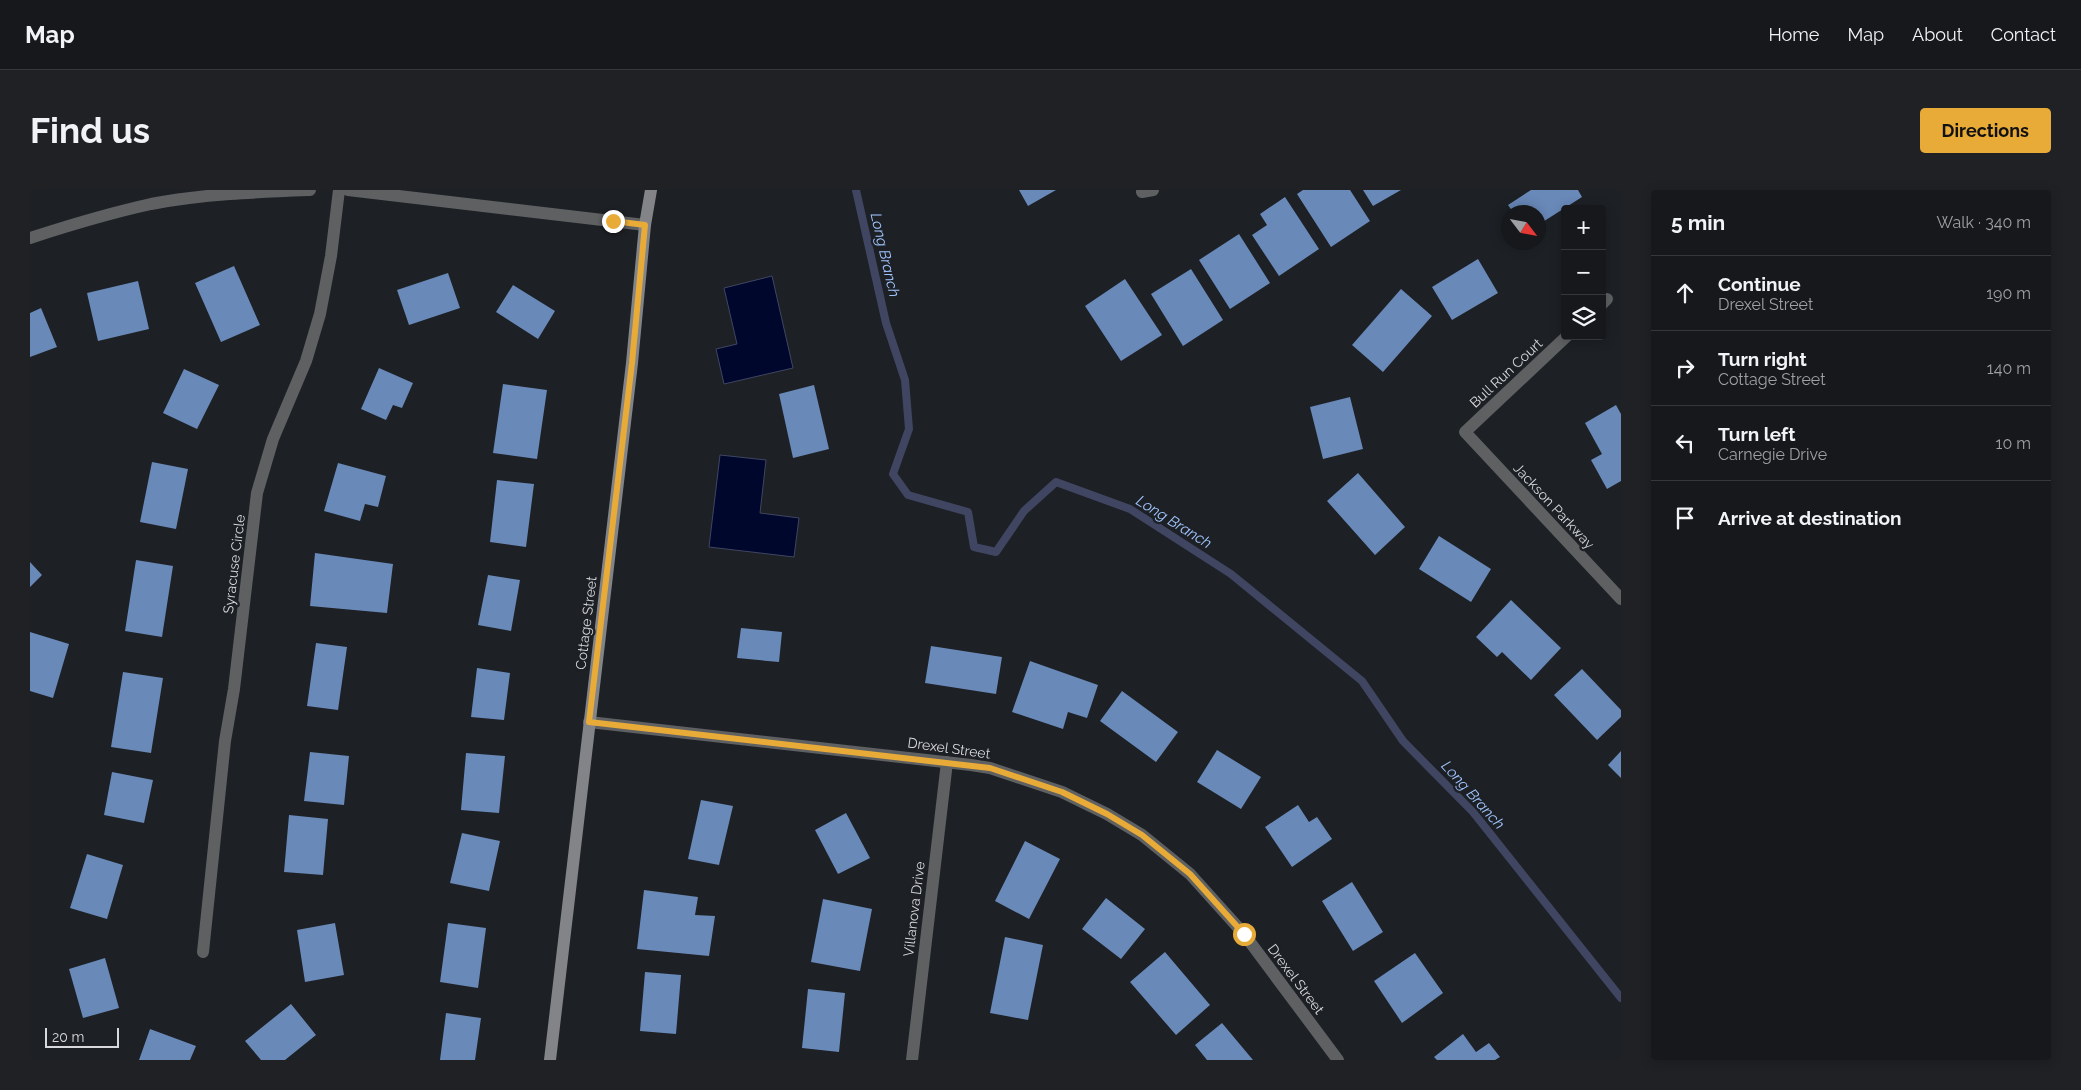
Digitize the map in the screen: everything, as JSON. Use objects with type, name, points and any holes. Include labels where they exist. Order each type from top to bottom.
[{"type":"street","points":[[30,238],[72,224],[152,204],[238,193],[310,190]]},
{"type":"street","name":"Syracuse Circle","points":[[203,952],[225,741],[234,689],[257,493],[273,439],[306,361],[320,314],[331,256],[339,190]]},
{"type":"street","points":[[348,190],[645,225]]},
{"type":"street","name":"Cottage Street","points":[[550,1060],[632,363],[645,225],[651,190]]},
{"type":"street","name":"Bull Run Court","points":[[1465,432],[1563,340]]},
{"type":"street","name":"Jackson Parkway","points":[[1465,432],[1621,599]]},
{"type":"street","name":"Drexel Street","points":[[589,722],[990,768],[1062,792],[1107,814],[1142,835],[1190,874],[1244,934],[1338,1060]]},
{"type":"street","name":"Villanova Drive","points":[[912,1060],[947,762]]},
{"type":"water","points":[[772,276],[793,368],[724,384],[716,349],[737,344],[724,288]]},
{"type":"water","points":[[720,455],[766,460],[760,513],[799,518],[794,557],[709,547]]},
{"type":"building","points":[[1019,190],[1056,190],[1028,206]]},
{"type":"building","points":[[1303,190],[1350,190],[1370,221],[1331,247],[1297,194]]},
{"type":"building","points":[[1363,190],[1401,190],[1373,206]]},
{"type":"building","points":[[1531,190],[1578,190],[1582,197],[1569,205],[1561,205],[1561,210],[1546,220],[1546,205],[1508,205]]},
{"type":"building","points":[[1285,197],[1319,249],[1279,276],[1252,235],[1267,225],[1260,214]]},
{"type":"building","points":[[1239,234],[1270,283],[1230,309],[1199,260]]},
{"type":"building","points":[[1478,259],[1498,293],[1452,320],[1432,287]]},
{"type":"building","points":[[234,266],[260,325],[221,342],[195,283]]},
{"type":"building","points":[[1191,269],[1223,320],[1183,346],[1151,294]]},
{"type":"building","points":[[448,273],[460,308],[409,325],[397,290]]},
{"type":"building","points":[[1125,279],[1162,335],[1121,361],[1085,306]]},
{"type":"building","points":[[138,281],[149,329],[98,341],[87,293]]},
{"type":"building","points":[[513,285],[555,311],[538,339],[496,312]]},
{"type":"building","points":[[1401,289],[1432,316],[1383,372],[1352,345]]},
{"type":"building","points":[[41,308],[57,347],[30,357],[30,313]]},
{"type":"building","points":[[379,368],[413,383],[402,408],[393,405],[386,420],[361,409]]},
{"type":"building","points":[[184,369],[219,385],[197,429],[163,413]]},
{"type":"building","points":[[503,384],[547,390],[537,459],[493,453]]},
{"type":"building","points":[[814,385],[829,449],[793,458],[779,394]]},
{"type":"building","points":[[1350,397],[1363,449],[1323,459],[1310,407]]},
{"type":"building","points":[[1616,405],[1621,414],[1621,481],[1607,489],[1591,460],[1602,454],[1585,423]]},
{"type":"building","points":[[152,462],[188,469],[176,529],[140,522]]},
{"type":"building","points":[[338,463],[386,476],[378,507],[365,504],[360,521],[324,511]]},
{"type":"building","points":[[1358,473],[1405,527],[1375,555],[1327,501]]},
{"type":"building","points":[[497,480],[534,484],[526,547],[490,542]]},
{"type":"building","points":[[1439,536],[1491,569],[1471,602],[1419,569]]},
{"type":"building","points":[[315,553],[393,564],[387,613],[310,606]]},
{"type":"building","points":[[136,560],[173,566],[162,637],[125,631]]},
{"type":"building","points":[[30,562],[42,575],[30,587]]},
{"type":"building","points":[[488,575],[520,580],[511,631],[478,625]]},
{"type":"building","points":[[1511,600],[1561,648],[1531,680],[1502,652],[1497,657],[1476,637]]},
{"type":"building","points":[[741,628],[782,632],[779,662],[737,658]]},
{"type":"building","points":[[30,632],[69,644],[53,698],[30,691]]},
{"type":"building","points":[[316,643],[347,647],[338,710],[307,706]]},
{"type":"building","points":[[931,646],[1002,657],[996,694],[925,683]]},
{"type":"building","points":[[1030,661],[1098,685],[1087,718],[1068,712],[1063,729],[1012,712]]},
{"type":"building","points":[[477,668],[510,673],[504,720],[471,717]]},
{"type":"building","points":[[1582,669],[1621,710],[1621,717],[1597,740],[1554,695]]},
{"type":"building","points":[[123,672],[163,678],[151,753],[111,747]]},
{"type":"building","points":[[1122,691],[1178,732],[1156,762],[1100,721]]},
{"type":"building","points":[[1217,750],[1261,777],[1241,809],[1197,782]]},
{"type":"building","points":[[1621,751],[1621,778],[1608,765]]},
{"type":"building","points":[[310,752],[349,756],[344,805],[304,801]]},
{"type":"building","points":[[466,753],[505,756],[499,813],[461,810]]},
{"type":"building","points":[[112,772],[153,780],[144,823],[104,815]]},
{"type":"building","points":[[701,800],[733,806],[719,865],[688,859]]},
{"type":"building","points":[[1298,805],[1309,822],[1317,817],[1332,839],[1292,867],[1265,827]]},
{"type":"building","points":[[846,813],[870,858],[838,874],[815,830]]},
{"type":"building","points":[[289,815],[328,819],[323,875],[284,872]]},
{"type":"building","points":[[462,833],[500,841],[489,891],[450,883]]},
{"type":"building","points":[[1025,841],[1060,859],[1029,919],[995,901]]},
{"type":"building","points":[[87,854],[123,865],[107,919],[70,908]]},
{"type":"building","points":[[1352,882],[1383,932],[1353,951],[1322,901]]},
{"type":"building","points":[[644,890],[698,897],[695,915],[715,916],[709,956],[637,949]]},
{"type":"building","points":[[1106,898],[1145,929],[1121,959],[1082,929]]},
{"type":"building","points":[[823,899],[872,909],[860,971],[811,962]]},
{"type":"building","points":[[335,923],[344,975],[305,982],[297,930]]},
{"type":"building","points":[[448,923],[486,928],[478,988],[440,982]]},
{"type":"building","points":[[1005,937],[1043,945],[1028,1020],[990,1013]]},
{"type":"building","points":[[1165,952],[1210,1005],[1176,1035],[1130,982]]},
{"type":"building","points":[[1415,953],[1443,993],[1402,1023],[1374,981]]},
{"type":"building","points":[[105,958],[119,1008],[83,1018],[69,969]]},
{"type":"building","points":[[645,972],[681,975],[676,1034],[640,1031]]},
{"type":"building","points":[[808,989],[845,993],[839,1052],[802,1048]]},
{"type":"building","points":[[291,1004],[316,1035],[285,1060],[261,1060],[245,1041]]},
{"type":"building","points":[[446,1013],[481,1018],[475,1060],[440,1060]]},
{"type":"building","points":[[1222,1023],[1253,1060],[1207,1060],[1195,1045]]},
{"type":"building","points":[[150,1029],[196,1046],[190,1060],[139,1060]]},
{"type":"building","points":[[1463,1034],[1476,1052],[1489,1043],[1500,1057],[1495,1060],[1437,1060],[1434,1057]]},
{"type":"waterway","name":"Long Branch","points":[[856,190],[886,323],[905,380],[909,429],[893,474],[908,495],[968,512],[974,547],[996,552],[1024,511],[1056,482],[1130,509],[1231,574],[1362,681],[1403,741],[1473,812],[1621,998]]},
{"type":"route","points":[[613,221],[645,225],[632,363],[589,722],[990,768],[1062,792],[1107,814],[1142,835],[1190,874],[1244,934]]}]
